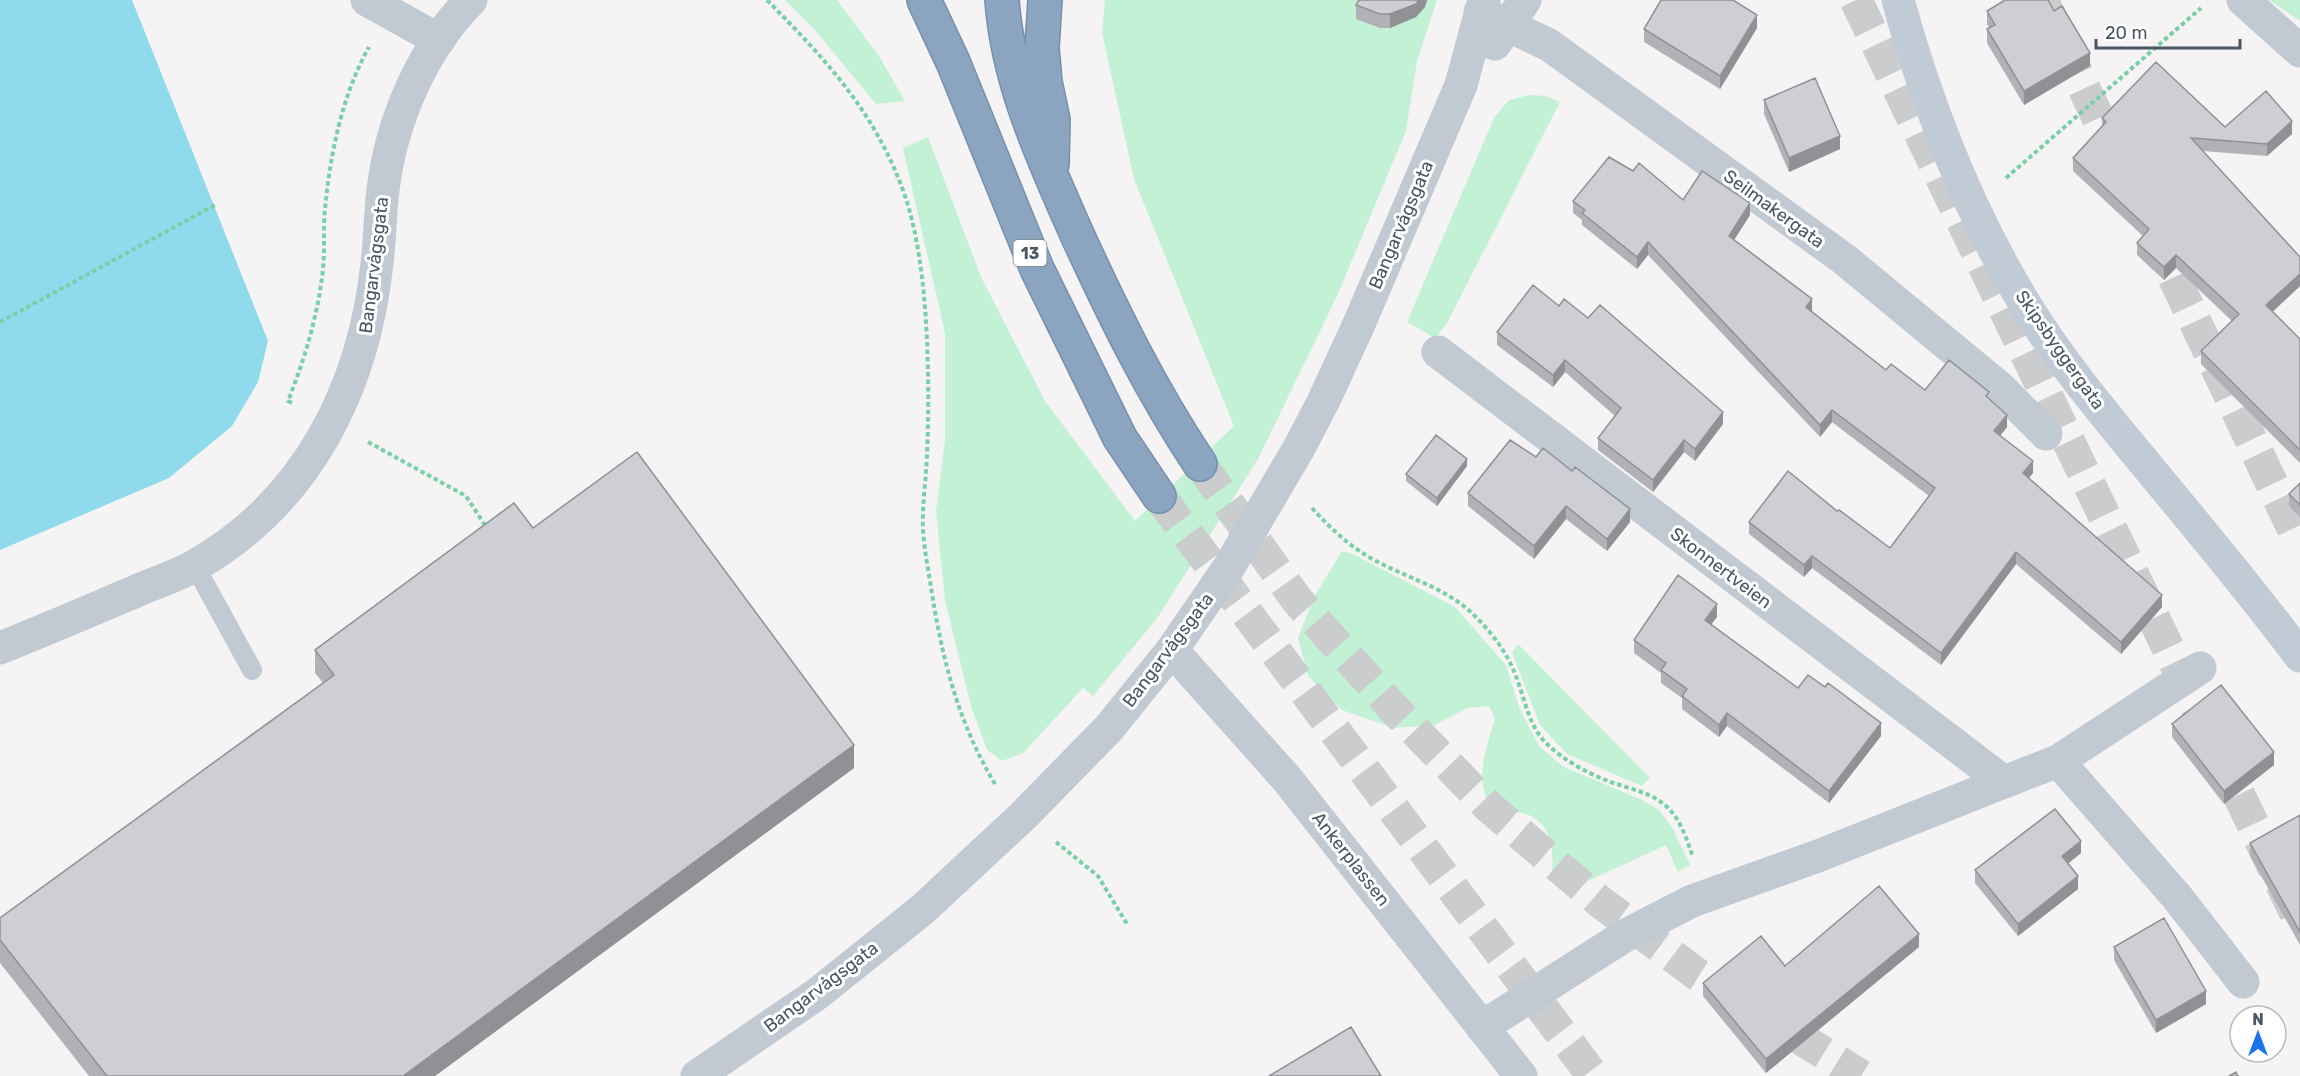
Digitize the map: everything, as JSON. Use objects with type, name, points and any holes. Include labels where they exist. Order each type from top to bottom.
[{"type":"highway","name":"13","points":[[924,0],[953,62],[1046,289],[1120,438],[1159,496]]},
{"type":"highway","points":[[1002,0],[1005,39],[1016,86],[1052,178],[1116,320],[1173,423],[1200,464]]},
{"type":"highway","points":[[1045,0],[1042,48],[1045,82],[1053,120],[1052,178]]},
{"type":"main road","name":"Skipsbyggergata","points":[[1898,0],[1917,71],[1969,203],[2028,309],[2084,389],[2300,656]]},
{"type":"street","name":"Bangarvågsgata","points":[[0,648],[195,566],[241,534],[302,472],[333,424],[364,345],[377,264],[383,188],[395,131],[413,86],[439,40],[471,0]]},
{"type":"street","points":[[2243,0],[2300,51]]},
{"type":"street","name":"Bangarvågsgata","points":[[697,1076],[817,994],[923,909],[1024,814],[1109,728],[1172,650],[1229,567],[1319,410],[1359,324],[1461,85],[1482,6]]},
{"type":"street","name":"Seilmakergata","points":[[1482,6],[1517,13],[1549,45],[1844,259],[1999,387],[2046,434]]},
{"type":"street","points":[[378,7],[439,40]]},
{"type":"street","name":"Bangarvågsgata","points":[[1461,85],[1517,13]]},
{"type":"street","name":"Skonnertveien","points":[[1438,352],[2004,782]]},
{"type":"street","name":"Ankerplassen","points":[[1172,650],[1287,779],[1521,1076]]},
{"type":"street","points":[[1482,1027],[1626,935],[1709,894],[1809,860],[2058,761],[2200,668]]},
{"type":"street","points":[[2058,761],[2177,897],[2243,982]]},
{"type":"lane","points":[[195,566],[252,670]]},
{"type":"path","points":[[767,0],[826,60],[854,95],[872,124],[906,199],[915,242],[923,304],[927,455],[923,529],[936,623],[948,678],[978,756],[999,790]]},
{"type":"path","points":[[2005,179],[2206,3]]},
{"type":"path","points":[[378,7],[364,57],[340,121],[327,190],[323,268],[315,321],[288,401],[466,496],[489,532]]},
{"type":"path","points":[[2001,169],[2010,188]]},
{"type":"path","points":[[0,322],[215,205]]},
{"type":"path","points":[[1308,504],[1334,532],[1357,550],[1444,592],[1471,613],[1494,638],[1513,668],[1534,727],[1546,743],[1566,759],[1606,780],[1657,798],[1671,810],[1682,828],[1709,894]]},
{"type":"path","points":[[1051,839],[1098,876],[1127,924]]},
{"type":"green space","points":[[785,0],[837,0],[879,56],[905,101],[876,104],[815,30]]},
{"type":"green space","points":[[1105,0],[1437,0],[1417,61],[1406,131],[1337,296],[1258,459],[1158,617],[1093,696],[1083,688],[1023,753],[1002,761],[987,750],[971,706],[945,600],[936,511],[945,440],[945,333],[903,148],[928,137],[981,277],[1045,401],[1135,521],[1234,426],[1134,179],[1102,32]]},
{"type":"green space","points":[[2269,0],[2300,0],[2300,21]]},
{"type":"green space","points":[[1529,95],[1546,96],[1560,102],[1446,325],[1435,338],[1407,322],[1494,118],[1509,100]]},
{"type":"green space","points":[[1342,551],[1353,554],[1455,607],[1506,665],[1519,707],[1539,746],[1564,767],[1640,799],[1659,810],[1672,827],[1690,865],[1678,872],[1666,845],[1575,887],[1562,885],[1552,874],[1552,849],[1548,834],[1539,821],[1528,815],[1490,806],[1485,795],[1482,773],[1495,718],[1489,706],[1467,708],[1435,725],[1393,728],[1342,710],[1308,676],[1298,638],[1314,597]]},
{"type":"green space","points":[[1518,644],[1650,778],[1642,786],[1567,754],[1540,725],[1512,653]]},
{"type":"water","points":[[0,0],[132,0],[268,341],[258,382],[232,426],[169,478],[0,550]]},
{"type":"building","points":[[1359,0],[1419,0],[1416,4],[1390,14],[1380,14],[1356,5]]},
{"type":"building","points":[[1661,0],[1733,0],[1757,15],[1720,76],[1644,29]]},
{"type":"building","points":[[2005,0],[2048,0],[2054,11],[2062,6],[2090,53],[2024,91],[1987,29],[1995,25],[1987,11]]},
{"type":"building","points":[[2156,62],[2225,127],[2266,91],[2292,121],[2267,144],[2191,138],[2300,257],[2300,274],[2266,305],[2300,339],[2300,450],[2201,351],[2239,314],[2176,255],[2164,267],[2137,243],[2149,229],[2073,158],[2106,122],[2102,118]]},
{"type":"building","points":[[1815,78],[1840,136],[1789,158],[1764,100]]},
{"type":"building","points":[[1609,157],[1633,171],[1639,163],[1683,200],[1702,171],[1750,203],[1729,236],[1812,299],[1806,307],[1886,370],[1891,364],[1925,390],[1949,360],[1989,392],[1986,396],[2007,415],[1994,431],[2033,461],[2023,473],[2162,595],[2121,642],[2016,552],[1941,653],[1812,556],[1804,565],[1749,522],[1788,471],[1837,511],[1839,510],[1890,548],[1935,488],[1832,410],[1820,425],[1648,242],[1637,257],[1582,213],[1585,210],[1573,201]]},
{"type":"building","points":[[1533,285],[1559,306],[1564,299],[1588,318],[1600,305],[1723,412],[1695,449],[1684,440],[1653,480],[1598,438],[1621,408],[1565,360],[1553,375],[1497,332]]},
{"type":"building","points":[[1436,435],[1467,459],[1437,498],[1406,474]]},
{"type":"building","points":[[1510,440],[1536,457],[1543,448],[1572,471],[1575,467],[1630,509],[1607,539],[1566,506],[1534,546],[1468,493]]},
{"type":"building","points":[[637,452],[854,745],[403,1076],[107,1076],[0,940],[0,918],[334,675],[315,650],[514,503],[533,528]]},
{"type":"building","points":[[2300,483],[2300,505],[2289,494]]},
{"type":"building","points":[[1678,575],[1717,604],[1705,620],[1798,688],[1808,675],[1825,687],[1828,683],[1881,723],[1829,791],[1727,713],[1719,725],[1682,696],[1687,689],[1661,670],[1666,663],[1634,640]]},
{"type":"building","points":[[2221,685],[2274,752],[2224,791],[2172,724]]},
{"type":"building","points":[[2055,809],[2081,841],[2062,856],[2078,876],[2018,924],[1975,870]]},
{"type":"building","points":[[2300,815],[2300,932],[2250,843]]},
{"type":"building","points":[[1879,886],[1919,934],[1766,1059],[1703,983],[1761,936],[1785,966]]},
{"type":"building","points":[[2164,918],[2206,991],[2156,1020],[2114,947]]},
{"type":"building","points":[[1351,1027],[1381,1076],[1269,1076]]},
{"type":"tunnel","points":[[1856,0],[2300,922]]},
{"type":"tunnel","points":[[2042,0],[2122,168]]},
{"type":"tunnel","points":[[2153,233],[2300,543]]},
{"type":"tunnel","points":[[1200,464],[1297,600],[1395,710],[1489,807],[1599,901],[1698,975],[1861,1076]]},
{"type":"tunnel","points":[[1159,496],[1593,1076]]}]
